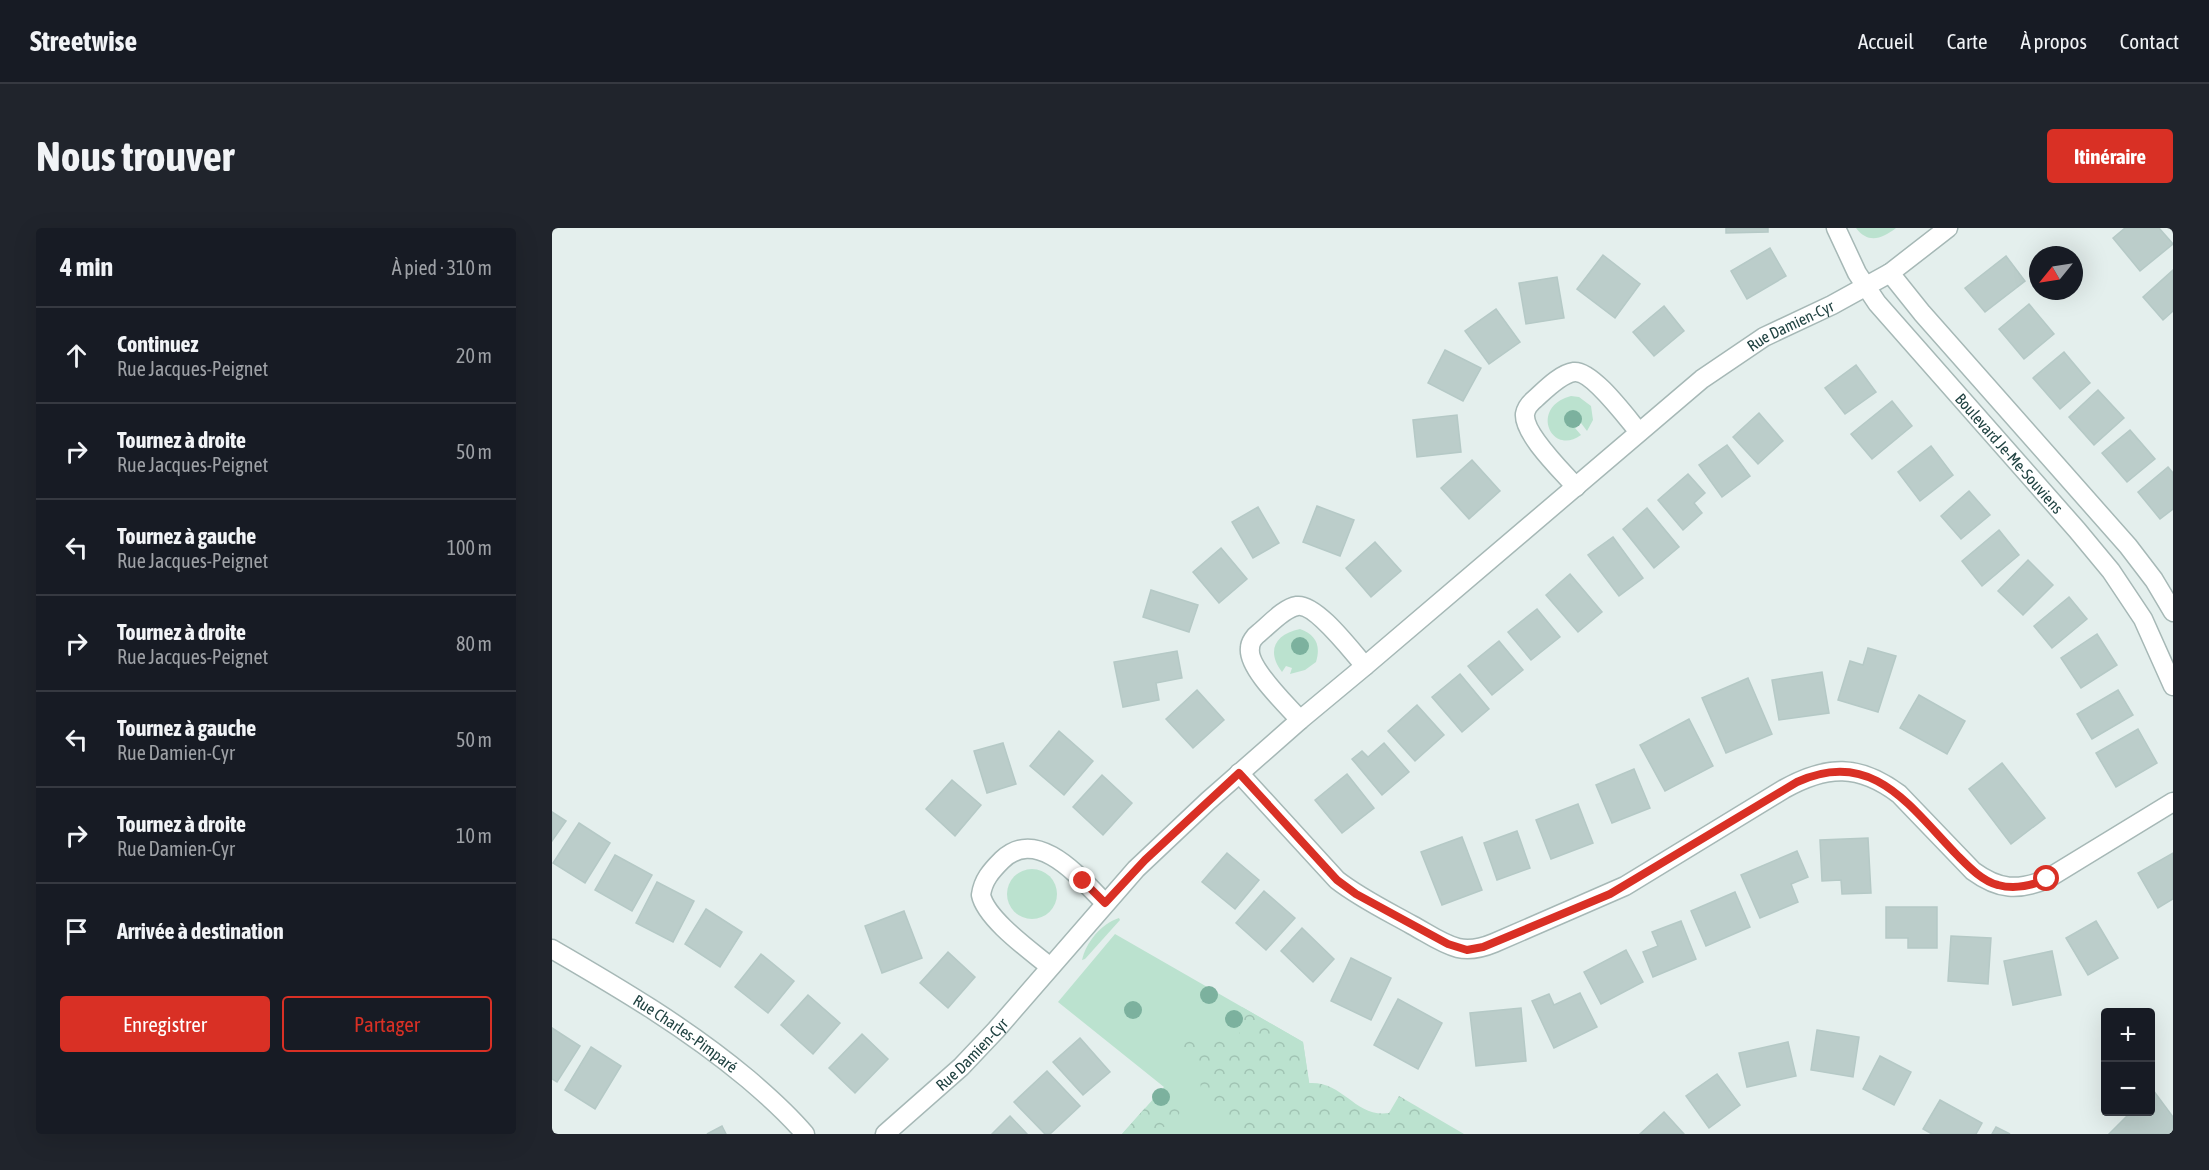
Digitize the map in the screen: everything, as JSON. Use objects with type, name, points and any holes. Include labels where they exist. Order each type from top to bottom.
[{"type":"street","name":"Boulevard Je-Me-Souviens","points":[[1836,228],[1865,286],[1889,318],[2111,571],[2144,619],[2173,686]]},
{"type":"street","name":"Rue Damien-Cyr","points":[[885,1134],[976,1051],[1145,860],[1300,720],[1702,379],[1736,354],[1780,329],[1832,305],[1890,273],[1948,228]]},
{"type":"street","name":"Boulevard Je-Me-Souviens","points":[[1890,273],[1930,322],[2128,546],[2154,580],[2173,612]]},
{"type":"street","points":[[1576,487],[1527,427],[1525,414],[1534,399],[1565,375],[1571,372],[1583,374],[1598,385],[1639,432]]},
{"type":"street","points":[[1300,720],[1252,661],[1250,648],[1259,633],[1290,609],[1296,606],[1308,608],[1322,619],[1365,666]]},
{"type":"street","points":[[1239,773],[1329,873],[1342,884],[1440,940],[1456,948],[1467,950],[1494,943],[1610,894],[1784,789],[1808,776],[1821,773],[1843,770],[1856,772],[1887,785],[1899,794],[1973,871],[1986,880],[2005,886],[2026,886],[2047,879],[2173,802]]},
{"type":"street","points":[[1049,966],[985,907],[981,895],[989,873],[1013,852],[1030,848],[1047,853],[1057,860],[1105,903]]},
{"type":"street","name":"Rue Charles-Pimparé","points":[[552,949],[642,1002],[703,1043],[776,1104],[804,1134]]},
{"type":"green space","points":[[1856,228],[1896,228],[1886,235],[1870,238]]},
{"type":"green space","points":[[1571,396],[1579,397],[1591,406],[1593,420],[1587,431],[1581,423],[1575,428],[1581,435],[1570,440],[1561,440],[1549,428],[1548,419],[1551,410],[1558,402]]},
{"type":"green space","points":[[1300,629],[1310,634],[1316,641],[1318,651],[1316,662],[1305,670],[1290,674],[1292,668],[1286,666],[1282,672],[1275,657],[1276,644],[1284,635]]},
{"type":"green space","points":[[1032,869],[1050,876],[1057,894],[1050,912],[1032,919],[1014,912],[1007,894],[1014,876]]},
{"type":"green space","points":[[1119,918],[1120,920],[1082,960],[1095,934]]},
{"type":"green space","points":[[1115,934],[1303,1042],[1317,1134],[1122,1134],[1164,1087],[1058,1002]]},
{"type":"green space","points":[[1242,1007],[1303,1042],[1309,1083],[1331,1088],[1367,1110],[1377,1113],[1389,1113],[1399,1096],[1464,1134],[1242,1134],[1231,1116],[1208,1104],[1201,1088],[1197,1065],[1182,1052],[1178,1040],[1203,1036],[1230,1041],[1238,1039],[1244,1016]]},
{"type":"green space","points":[[1173,1104],[1180,1109],[1178,1117],[1172,1124],[1152,1133],[1122,1134],[1145,1108],[1156,1113]]},
{"type":"building","points":[[1726,228],[1768,228],[1768,232],[1726,233]]},
{"type":"building","points":[[2125,228],[2159,228],[2173,244],[2140,271],[2113,238]]},
{"type":"building","points":[[1770,248],[1786,276],[1747,299],[1731,271]]},
{"type":"building","points":[[1603,255],[1640,284],[1615,318],[1577,289]]},
{"type":"building","points":[[2006,256],[2025,281],[1985,312],[1965,288]]},
{"type":"building","points":[[2173,270],[2173,311],[2163,320],[2143,297]]},
{"type":"building","points":[[1557,277],[1564,318],[1526,324],[1519,283]]},
{"type":"building","points":[[2029,304],[2054,334],[2024,359],[1999,329]]},
{"type":"building","points":[[1664,306],[1684,331],[1654,356],[1633,332]]},
{"type":"building","points":[[1496,309],[1520,342],[1489,364],[1465,331]]},
{"type":"building","points":[[1445,350],[1481,368],[1463,401],[1428,383]]},
{"type":"building","points":[[2064,352],[2090,383],[2060,409],[2033,378]]},
{"type":"building","points":[[1856,365],[1876,392],[1845,414],[1825,388]]},
{"type":"building","points":[[2098,390],[2124,418],[2094,445],[2069,417]]},
{"type":"building","points":[[1892,401],[1912,426],[1872,459],[1851,434]]},
{"type":"building","points":[[1759,413],[1783,441],[1758,464],[1733,437]]},
{"type":"building","points":[[1457,415],[1461,452],[1417,457],[1413,420]]},
{"type":"building","points":[[2130,430],[2155,459],[2127,482],[2102,453]]},
{"type":"building","points":[[1727,445],[1750,476],[1722,497],[1699,465]]},
{"type":"building","points":[[1931,446],[1953,475],[1920,501],[1898,472]]},
{"type":"building","points":[[1472,460],[1500,491],[1469,519],[1441,488]]},
{"type":"building","points":[[2168,467],[2173,473],[2173,509],[2160,519],[2138,492]]},
{"type":"building","points":[[1688,474],[1705,493],[1694,503],[1702,513],[1683,530],[1658,500]]},
{"type":"building","points":[[1969,491],[1990,515],[1961,539],[1941,516]]},
{"type":"building","points":[[1317,506],[1354,520],[1340,556],[1303,542]]},
{"type":"building","points":[[1258,507],[1279,543],[1253,558],[1232,522]]},
{"type":"building","points":[[1647,508],[1679,547],[1654,568],[1623,529]]},
{"type":"building","points":[[1999,530],[2019,555],[1982,586],[1962,561]]},
{"type":"building","points":[[1613,537],[1643,578],[1619,596],[1588,555]]},
{"type":"building","points":[[1375,542],[1401,571],[1371,597],[1346,568]]},
{"type":"building","points":[[1221,548],[1247,579],[1219,603],[1193,572]]},
{"type":"building","points":[[2028,560],[2053,585],[2023,615],[1998,591]]},
{"type":"building","points":[[1570,574],[1602,612],[1578,632],[1546,595]]},
{"type":"building","points":[[1151,590],[1198,605],[1189,632],[1143,617]]},
{"type":"building","points":[[2069,597],[2087,619],[2052,648],[2034,626]]},
{"type":"building","points":[[1537,609],[1560,637],[1531,660],[1508,632]]},
{"type":"building","points":[[2097,634],[2117,665],[2081,688],[2061,658]]},
{"type":"building","points":[[1499,641],[1523,670],[1492,695],[1468,666]]},
{"type":"building","points":[[1868,648],[1896,656],[1878,712],[1838,700],[1850,661],[1863,665]]},
{"type":"building","points":[[1177,651],[1182,678],[1156,683],[1159,700],[1123,707],[1114,662]]},
{"type":"building","points":[[1822,672],[1829,713],[1779,720],[1772,680]]},
{"type":"building","points":[[1460,674],[1489,709],[1462,732],[1432,697]]},
{"type":"building","points":[[1748,678],[1772,734],[1726,753],[1702,698]]},
{"type":"building","points":[[1197,690],[1224,720],[1193,748],[1166,719]]},
{"type":"building","points":[[2118,690],[2133,715],[2092,739],[2077,714]]},
{"type":"building","points":[[1919,695],[1965,721],[1947,754],[1900,728]]},
{"type":"building","points":[[1417,705],[1444,735],[1415,761],[1388,731]]},
{"type":"building","points":[[1689,719],[1713,766],[1665,791],[1640,745]]},
{"type":"building","points":[[2138,729],[2157,763],[2116,787],[2096,753]]},
{"type":"building","points":[[1059,731],[1093,761],[1064,795],[1030,766]]},
{"type":"building","points":[[1003,743],[1016,784],[987,793],[974,751]]},
{"type":"building","points":[[1384,743],[1409,772],[1382,795],[1352,759],[1362,751],[1368,757]]},
{"type":"building","points":[[2002,763],[2045,818],[2011,844],[1969,789]]},
{"type":"building","points":[[1634,769],[1650,808],[1612,823],[1596,785]]},
{"type":"building","points":[[1347,774],[1374,808],[1342,833],[1315,800]]},
{"type":"building","points":[[1102,775],[1132,803],[1103,835],[1073,807]]},
{"type":"building","points":[[952,780],[981,805],[955,836],[926,809]]},
{"type":"building","points":[[1578,804],[1593,843],[1551,859],[1536,820]]},
{"type":"building","points":[[552,812],[566,821],[552,841]]},
{"type":"building","points":[[579,823],[610,843],[585,883],[553,863]]},
{"type":"building","points":[[1517,831],[1530,868],[1497,880],[1484,843]]},
{"type":"building","points":[[1462,837],[1482,890],[1442,905],[1421,852]]},
{"type":"building","points":[[1868,838],[1871,893],[1842,894],[1841,880],[1822,881],[1820,840]]},
{"type":"building","points":[[1797,851],[1808,877],[1791,884],[1798,902],[1760,918],[1741,875]]},
{"type":"building","points":[[1227,853],[1259,880],[1235,909],[1202,882]]},
{"type":"building","points":[[2173,853],[2173,899],[2158,908],[2138,873]]},
{"type":"building","points":[[615,855],[652,875],[632,911],[595,890]]},
{"type":"building","points":[[657,882],[694,901],[673,942],[636,923]]},
{"type":"building","points":[[1264,891],[1295,918],[1266,950],[1236,923]]},
{"type":"building","points":[[1735,892],[1750,927],[1706,946],[1691,911]]},
{"type":"building","points":[[1886,907],[1937,907],[1937,948],[1908,948],[1908,938],[1886,938]]},
{"type":"building","points":[[706,909],[742,932],[720,967],[685,944]]},
{"type":"building","points":[[904,911],[922,958],[882,973],[865,926]]},
{"type":"building","points":[[1681,921],[1696,959],[1653,977],[1643,952],[1658,946],[1652,932]]},
{"type":"building","points":[[2096,921],[2118,958],[2088,975],[2066,938]]},
{"type":"building","points":[[1302,928],[1334,959],[1313,982],[1281,951]]},
{"type":"building","points":[[1951,936],[1991,938],[1988,984],[1948,981]]},
{"type":"building","points":[[1626,950],[1643,982],[1601,1004],[1584,972]]},
{"type":"building","points":[[2052,951],[2061,995],[2013,1005],[2004,961]]},
{"type":"building","points":[[948,952],[975,977],[948,1008],[920,983]]},
{"type":"building","points":[[761,954],[794,981],[768,1013],[735,987]]},
{"type":"building","points":[[1351,958],[1391,978],[1371,1020],[1331,1001]]},
{"type":"building","points":[[1580,993],[1597,1027],[1554,1048],[1532,1001],[1549,994],[1554,1005]]},
{"type":"building","points":[[808,995],[840,1023],[813,1054],[781,1025]]},
{"type":"building","points":[[1398,999],[1442,1023],[1418,1069],[1374,1045]]},
{"type":"building","points":[[1521,1008],[1526,1061],[1476,1066],[1470,1013]]},
{"type":"building","points":[[552,1028],[580,1046],[557,1082],[552,1079]]},
{"type":"building","points":[[1817,1030],[1859,1037],[1853,1077],[1811,1070]]},
{"type":"building","points":[[862,1034],[888,1059],[855,1093],[829,1068]]},
{"type":"building","points":[[1080,1038],[1110,1072],[1083,1095],[1053,1062]]},
{"type":"building","points":[[1788,1042],[1796,1076],[1747,1087],[1739,1053]]},
{"type":"building","points":[[591,1047],[621,1066],[595,1109],[565,1090]]},
{"type":"building","points":[[1880,1056],[1911,1072],[1894,1105],[1863,1089]]},
{"type":"building","points":[[1047,1071],[1080,1106],[1050,1134],[1045,1134],[1014,1102]]},
{"type":"building","points":[[1717,1074],[1740,1105],[1709,1128],[1686,1096]]},
{"type":"building","points":[[2155,1093],[2173,1117],[2173,1134],[2109,1134],[2127,1116],[2155,1116]]},
{"type":"building","points":[[1940,1100],[1982,1123],[1976,1134],[1932,1134],[1923,1129]]},
{"type":"building","points":[[1664,1112],[1684,1134],[1640,1134]]},
{"type":"building","points":[[1010,1116],[1027,1134],[992,1134]]},
{"type":"building","points":[[722,1126],[726,1134],[707,1134]]},
{"type":"building","points":[[1996,1127],[2010,1134],[1992,1134]]},
{"type":"route","points":[[1083,881],[1105,903],[1145,860],[1239,773],[1329,873],[1347,888],[1456,948],[1475,949],[1563,915],[1625,886],[1808,776],[1843,770],[1866,775],[1887,785],[1899,794],[1973,871],[1986,880],[1996,885],[2016,887],[2047,879]]}]
